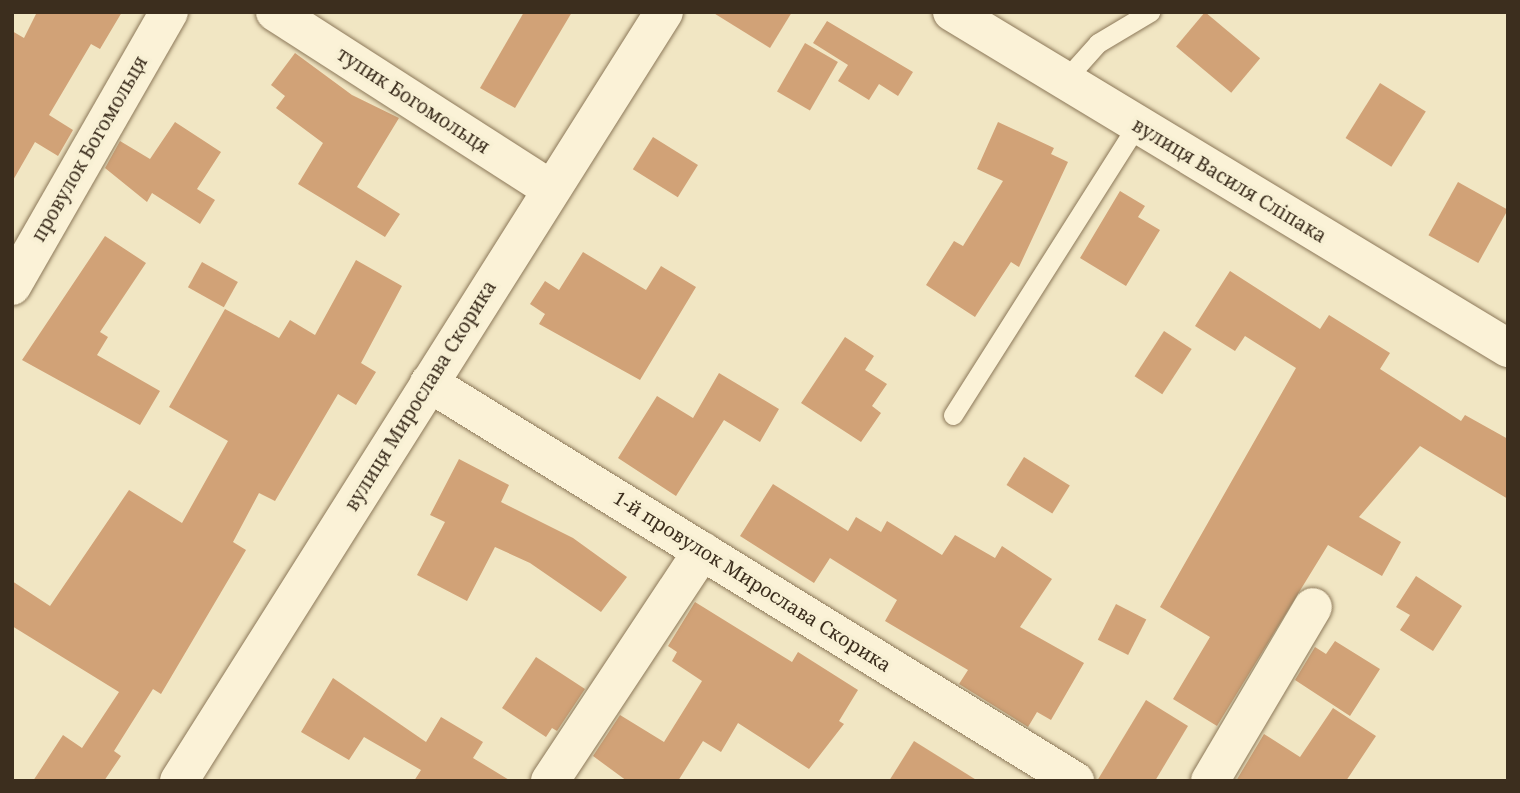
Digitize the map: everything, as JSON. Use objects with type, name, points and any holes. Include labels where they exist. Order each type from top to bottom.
[{"type":"street","name":"провулок Богомольця","points":[[12,286],[169,12]]},
{"type":"street","name":"тупик Богомольця","points":[[275,12],[551,189]]},
{"type":"street","name":"вулиця Мирослава Скорика","points":[[178,781],[664,12]]},
{"type":"street","name":"вулиця Василя Сліпака","points":[[951,12],[1508,348]]},
{"type":"street","name":"1-й провулок Мирослава Скорика","points":[[429,383],[1075,781]]},
{"type":"street","points":[[550,781],[702,551]]},
{"type":"street","points":[[1210,781],[1313,607]]},
{"type":"lane","points":[[1064,81],[1098,43],[1150,12]]},
{"type":"lane","points":[[953,415],[1137,125]]},
{"type":"building","points":[[37,12],[122,12],[100,49],[91,44],[49,115],[73,130],[58,156],[35,142],[12,182],[12,31],[24,38]]},
{"type":"building","points":[[524,12],[572,12],[515,108],[480,88]]},
{"type":"building","points":[[712,12],[792,12],[770,48]]},
{"type":"building","points":[[1205,12],[1260,58],[1231,93],[1176,46]]},
{"type":"building","points":[[827,21],[913,72],[898,96],[879,84],[869,100],[838,81],[848,65],[813,43]]},
{"type":"building","points":[[805,43],[838,62],[810,110],[777,91]]},
{"type":"building","points":[[295,53],[352,95],[399,118],[357,187],[400,214],[385,237],[298,184],[323,143],[276,108],[285,96],[271,85]]},
{"type":"building","points":[[1380,83],[1426,112],[1391,167],[1346,138]]},
{"type":"building","points":[[175,122],[221,152],[197,189],[215,200],[200,224],[152,193],[147,202],[105,168],[120,141],[150,159]]},
{"type":"building","points":[[998,122],[1054,148],[1051,154],[1068,162],[1019,267],[1011,262],[975,317],[926,285],[954,241],[963,246],[1003,181],[977,169]]},
{"type":"building","points":[[653,137],[698,165],[678,197],[633,169]]},
{"type":"building","points":[[1458,182],[1508,210],[1478,263],[1428,235]]},
{"type":"building","points":[[1120,191],[1145,206],[1138,217],[1160,230],[1126,286],[1080,258]]},
{"type":"building","points":[[105,236],[146,263],[100,332],[108,337],[97,355],[160,391],[140,425],[22,360]]},
{"type":"building","points":[[583,252],[646,290],[661,266],[696,287],[640,380],[539,324],[545,314],[530,304],[545,281],[559,290]]},
{"type":"building","points":[[356,260],[402,286],[361,363],[376,372],[356,405],[338,394],[275,501],[259,493],[233,542],[246,550],[161,694],[153,689],[114,751],[121,756],[104,781],[33,781],[63,735],[82,748],[119,692],[12,626],[12,581],[50,606],[129,490],[182,523],[228,441],[169,407],[225,309],[279,338],[290,320],[315,335]]},
{"type":"building","points":[[202,262],[238,282],[224,307],[188,287]]},
{"type":"building","points":[[1230,271],[1320,329],[1329,315],[1390,353],[1380,369],[1461,421],[1465,415],[1508,439],[1508,499],[1420,446],[1359,517],[1401,542],[1382,576],[1328,545],[1217,726],[1173,699],[1210,637],[1160,607],[1296,368],[1245,336],[1235,351],[1195,326]]},
{"type":"building","points":[[1164,331],[1192,349],[1162,394],[1135,376]]},
{"type":"building","points":[[845,337],[874,356],[865,370],[887,384],[872,406],[881,413],[861,442],[801,403]]},
{"type":"building","points":[[719,373],[779,409],[760,442],[724,420],[676,496],[618,458],[657,396],[693,418]]},
{"type":"building","points":[[1024,457],[1070,486],[1052,514],[1007,485]]},
{"type":"building","points":[[459,459],[509,485],[501,502],[573,538],[627,577],[601,612],[530,563],[495,547],[467,601],[417,575],[445,522],[430,515]]},
{"type":"building","points":[[773,484],[848,531],[856,517],[881,532],[887,521],[942,555],[955,535],[995,558],[1002,546],[1052,579],[1020,627],[1084,663],[1051,720],[1037,712],[1028,727],[959,684],[968,670],[885,621],[897,600],[830,558],[814,583],[740,536]]},
{"type":"building","points":[[1416,576],[1462,606],[1433,651],[1400,630],[1410,615],[1396,607]]},
{"type":"building","points":[[695,602],[792,662],[798,652],[858,690],[839,721],[844,724],[809,769],[738,723],[721,752],[703,741],[678,781],[627,781],[593,756],[620,715],[664,742],[702,681],[672,661],[677,652],[668,646]]},
{"type":"building","points":[[1116,604],[1146,619],[1128,655],[1098,640]]},
{"type":"building","points":[[1335,641],[1380,669],[1350,716],[1295,680],[1315,647],[1326,654]]},
{"type":"building","points":[[536,657],[585,689],[557,731],[552,728],[546,737],[502,708]]},
{"type":"building","points":[[333,678],[426,742],[441,717],[483,742],[473,758],[511,781],[414,781],[421,770],[364,737],[349,760],[301,732]]},
{"type":"building","points":[[1146,700],[1188,726],[1155,781],[1097,781]]},
{"type":"building","points":[[1333,708],[1376,736],[1346,781],[1236,781],[1264,734],[1300,757]]},
{"type":"building","points":[[914,741],[978,781],[889,781]]}]
